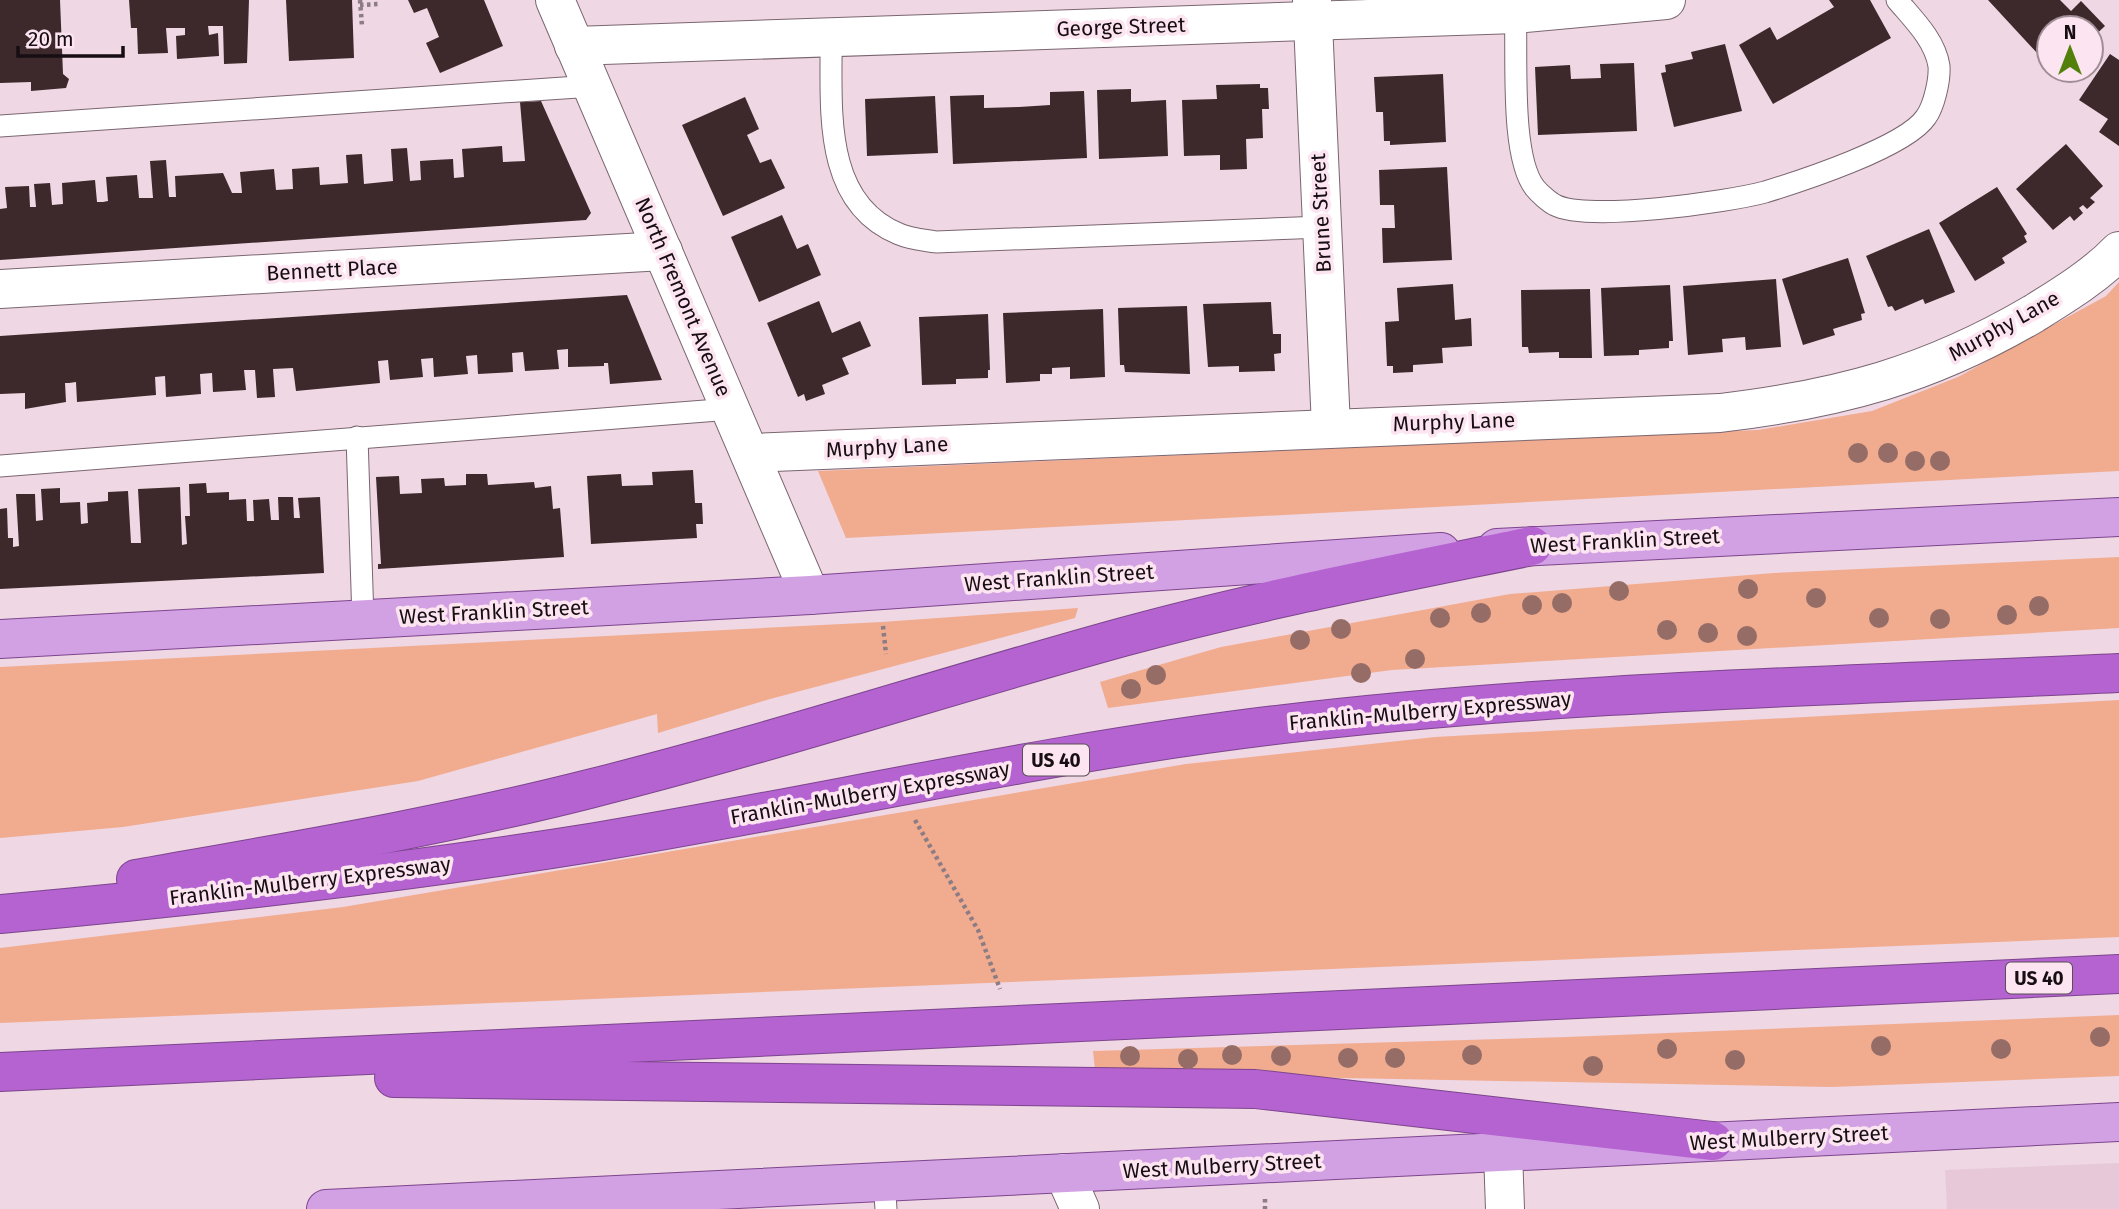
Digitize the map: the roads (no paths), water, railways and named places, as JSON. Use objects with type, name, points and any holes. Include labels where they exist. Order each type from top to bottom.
[{"type":"highway","points":[[0,904],[402,832],[588,789],[766,742],[1124,637],[1270,601],[1532,546]]},
{"type":"highway","name":"Franklin-Mulberry Expressway","points":[[0,914],[209,895],[427,867],[598,841],[1117,749],[1278,724],[1437,707],[1582,698],[2119,673]]},
{"type":"highway","name":"US 40","points":[[0,1073],[2119,974]]},
{"type":"highway","points":[[0,1073],[1255,1089],[1713,1142]]},
{"type":"main road","name":"West Franklin Street","points":[[0,639],[810,595],[1532,546],[2119,517]]},
{"type":"main road","name":"West Mulberry Street","points":[[326,1209],[885,1195],[1064,1173],[2119,1122]]},
{"type":"street","name":"North Fremont Avenue","points":[[555,0],[810,595]]},
{"type":"street","name":"George Street","points":[[575,46],[831,37],[1312,10],[1515,7],[1666,0]]},
{"type":"street","name":"Brune Street","points":[[1312,10],[1331,427]]},
{"type":"street","name":"Bennett Place","points":[[0,289],[663,251]]},
{"type":"street","name":"Murphy Lane","points":[[750,453],[1720,413],[1787,405],[1860,390],[1921,370],[1989,340],[2054,301],[2119,251]]},
{"type":"street","points":[[1503,1152],[1505,1209]]},
{"type":"street","points":[[1064,1173],[1080,1209]]},
{"type":"lane","points":[[1515,7],[1522,160],[1535,187],[1556,205],[1594,212],[1693,204],[1762,192],[1833,169],[1905,136],[1926,117],[1939,68],[1933,47],[1897,0]]},
{"type":"lane","points":[[831,37],[837,159],[851,195],[872,217],[899,234],[936,242],[1322,227]]},
{"type":"lane","points":[[0,127],[593,86]]},
{"type":"lane","points":[[0,466],[731,409]]},
{"type":"lane","points":[[357,437],[363,619]]}]
